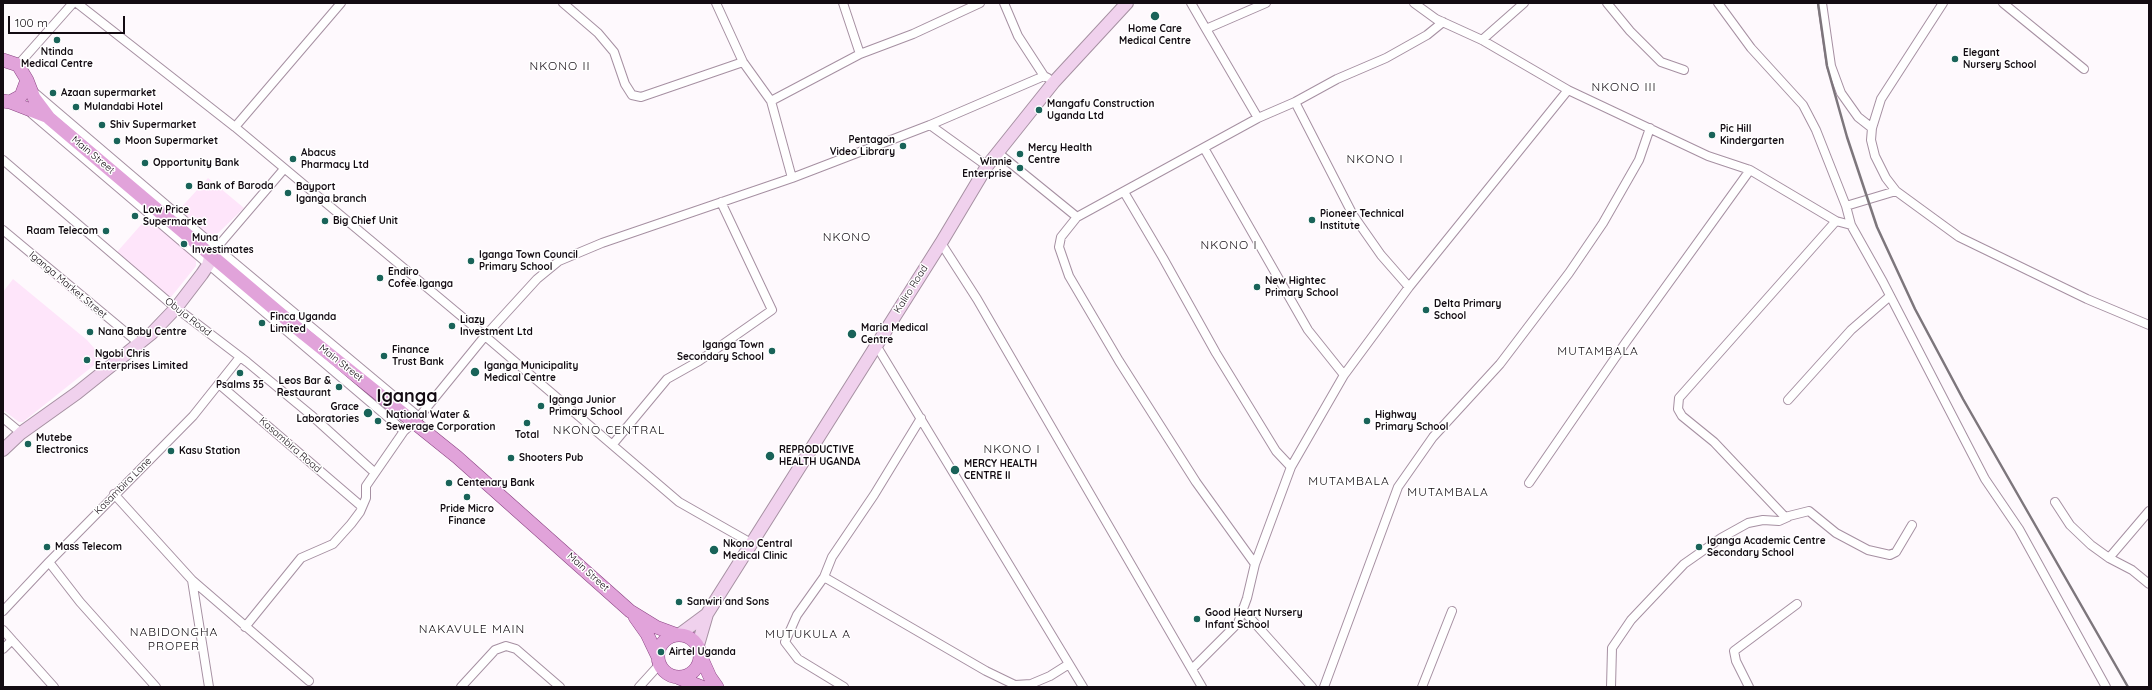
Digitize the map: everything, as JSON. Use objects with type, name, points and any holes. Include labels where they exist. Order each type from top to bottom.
[{"type":"main road","name":"Kaliro Road","points":[[677,634],[706,614],[941,243],[987,166],[1049,79],[1127,3]]},
{"type":"main road","points":[[3,60],[18,65]]},
{"type":"main road","name":"Main Street","points":[[18,65],[34,98],[49,118],[209,257],[304,334],[416,419],[630,611]]},
{"type":"main road","points":[[12,103],[21,96],[28,84]]},
{"type":"main road","name":"Main Street","points":[[12,103],[49,118]]},
{"type":"main road","points":[[3,441],[68,400],[138,344],[174,306],[209,257]]},
{"type":"main road","points":[[3,450],[19,431],[135,340],[174,306]]},
{"type":"main road","points":[[630,611],[656,627],[689,638],[700,651],[710,677],[717,687]]},
{"type":"main road","points":[[630,611],[648,634],[659,661],[668,674],[702,687]]},
{"type":"main road","name":"Kaliro Road","points":[[700,651],[706,614]]},
{"type":"main road","points":[[659,661],[663,644],[677,634]]},
{"type":"main road","points":[[679,678],[692,671],[700,651]]},
{"type":"street","points":[[18,65],[73,3]]},
{"type":"street","points":[[77,3],[235,127],[613,444],[679,502],[751,543]]},
{"type":"street","points":[[235,127],[341,3]]},
{"type":"street","points":[[563,3],[598,33],[614,52],[625,84],[632,95],[641,97],[743,62]]},
{"type":"street","points":[[716,3],[743,62],[771,101],[792,178]]},
{"type":"street","points":[[843,3],[860,54]]},
{"type":"street","points":[[771,101],[860,54],[914,34],[980,3]]},
{"type":"street","points":[[245,627],[302,558],[333,544],[351,524],[360,512],[361,506],[366,498],[366,486],[374,472],[404,431],[416,419],[485,336],[538,279],[560,261],[602,243],[792,178],[1049,79],[1018,36],[1004,3]]},
{"type":"street","points":[[1191,3],[1258,118]]},
{"type":"street","points":[[1206,29],[1266,3]]},
{"type":"street","points":[[1414,3],[1443,22],[1482,40],[1568,90],[1708,156],[1750,170],[1836,221],[1851,225]]},
{"type":"street","points":[[1482,40],[1524,3]]},
{"type":"street","points":[[1607,3],[1630,31],[1661,62],[1684,70]]},
{"type":"street","points":[[1718,3],[1751,48],[1802,105],[1816,130],[1846,206],[1851,225],[1890,296],[1985,479],[2019,529],[2106,687]]},
{"type":"street","points":[[1822,3],[1831,66],[1841,93],[1858,117],[1872,128]]},
{"type":"street","points":[[1943,3],[1881,99],[1872,128],[1871,140],[1875,156],[1886,178],[1896,191],[1959,237],[2086,299],[2149,325]]},
{"type":"street","points":[[2003,3],[2084,69]]},
{"type":"street","points":[[1255,564],[1196,482],[1119,360],[1069,276],[1059,247],[1061,237],[1077,217],[1258,118],[1295,102],[1337,79],[1386,58],[1427,35],[1443,22]]},
{"type":"street","name":"Main Street","points":[[28,84],[209,257],[404,431]]},
{"type":"street","points":[[1193,668],[1238,623],[1243,610],[1255,564],[1291,467],[1344,375],[1409,287],[1568,90]]},
{"type":"street","points":[[1295,102],[1353,215],[1381,255],[1409,287]]},
{"type":"street","name":"Main Street","points":[[12,103],[209,257]]},
{"type":"street","points":[[930,125],[987,166]]},
{"type":"street","points":[[1324,687],[1398,487],[1433,437],[1500,364],[1569,273],[1603,223],[1639,160],[1650,128]]},
{"type":"street","points":[[1204,148],[1308,330],[1344,375]]},
{"type":"street","points":[[997,152],[1077,217]]},
{"type":"street","name":"Obuja Road","points":[[3,160],[174,306],[311,415],[374,472]]},
{"type":"street","points":[[209,257],[284,169]]},
{"type":"street","points":[[1529,482],[1626,342],[1750,170]]},
{"type":"street","points":[[1846,206],[1896,191]]},
{"type":"street","points":[[1124,192],[1216,353],[1276,452],[1291,467]]},
{"type":"street","points":[[613,444],[667,379],[698,361],[772,310],[721,202]]},
{"type":"street","points":[[1788,517],[1785,517],[1714,442],[1682,416],[1678,409],[1677,403],[1679,398],[1836,221]]},
{"type":"street","name":"Iganga Market Street","points":[[3,230],[135,340]]},
{"type":"street","points":[[941,243],[977,299],[1193,668],[1202,687]]},
{"type":"street","points":[[1788,400],[1851,330],[1890,296]]},
{"type":"street","points":[[876,345],[1083,687]]},
{"type":"street","name":"Kasambira Lane","points":[[3,611],[114,494],[193,416],[220,385],[240,357]]},
{"type":"street","name":"Kasambira Road","points":[[220,385],[361,506]]},
{"type":"street","points":[[3,418],[19,431]]},
{"type":"street","points":[[844,687],[798,659],[785,642],[796,615],[824,577],[832,557],[874,496],[921,418]]},
{"type":"street","points":[[114,494],[192,580],[309,681]]},
{"type":"street","points":[[2055,502],[2070,525],[2091,545],[2109,558],[2132,570],[2149,584]]},
{"type":"street","points":[[1611,687],[1612,648],[1631,620],[1684,564],[1722,538],[1748,523],[1763,520],[1779,521],[1809,511],[1836,533],[1868,550],[1890,555],[1896,552],[1912,525]]},
{"type":"street","points":[[2109,558],[2149,512]]},
{"type":"street","points":[[49,562],[80,602],[156,687]]},
{"type":"street","points":[[824,577],[986,671],[1015,685],[1031,684],[1050,676],[1069,664]]},
{"type":"street","points":[[192,580],[209,687]]},
{"type":"street","points":[[1749,687],[1736,661],[1734,651],[1797,604]]},
{"type":"street","points":[[1243,610],[1312,687]]},
{"type":"street","points":[[1422,687],[1452,611]]},
{"type":"street","points":[[3,630],[54,687]]},
{"type":"street","points":[[3,649],[12,640]]},
{"type":"street","points":[[461,687],[495,650],[506,646],[516,650],[560,687]]},
{"type":"street","points":[[639,687],[659,661]]},
{"type":"shaded area","points":[[208,178],[244,208],[213,238],[210,238],[177,212]]},
{"type":"shaded area","points":[[147,218],[190,253],[196,261],[196,266],[171,297],[168,297],[117,252]]},
{"type":"shaded area","points":[[13,279],[87,340],[103,358],[23,422],[19,422],[3,410],[3,292]]},
{"type":"railway","points":[[1818,3],[1827,66],[1847,137],[1877,227],[1915,309],[1963,399],[2128,687]]},
{"type":"place","name":"Home Care Medical Centre","points":[[1155,16]]},
{"type":"place","name":"Ntinda Medical Centre","points":[[57,40]]},
{"type":"place","name":"Elegant Nursery School","points":[[1955,59]]},
{"type":"place","name":"Azaan supermarket","points":[[53,93]]},
{"type":"place","name":"Mulandabi Hotel","points":[[76,107]]},
{"type":"place","name":"Mangafu Construction Uganda Ltd","points":[[1039,110]]},
{"type":"place","name":"Shiv Supermarket","points":[[102,125]]},
{"type":"place","name":"Pic Hill Kindergarten","points":[[1712,135]]},
{"type":"place","name":"Moon Supermarket","points":[[117,141]]},
{"type":"place","name":"Pentagon Video Library","points":[[903,146]]},
{"type":"place","name":"Mercy Health Centre","points":[[1020,154]]},
{"type":"place","name":"Abacus Pharmacy Ltd","points":[[293,159]]},
{"type":"place","name":"Opportunity Bank","points":[[145,163]]},
{"type":"place","name":"Winnie Enterprise","points":[[1020,168]]},
{"type":"place","name":"Bank of Baroda","points":[[189,186]]},
{"type":"place","name":"Bayport Iganga branch","points":[[288,193]]},
{"type":"place","name":"Low Price Supermarket","points":[[135,216]]},
{"type":"place","name":"Pioneer Technical Institute","points":[[1312,220]]},
{"type":"place","name":"Big Chief Unit","points":[[325,221]]},
{"type":"place","name":"Raam Telecom","points":[[106,231]]},
{"type":"place","name":"Muna Investimates","points":[[184,244]]},
{"type":"place","name":"Iganga Town Council Primary School","points":[[471,261]]},
{"type":"place","name":"Endiro Cofee Iganga","points":[[380,278]]},
{"type":"place","name":"New Hightec Primary School","points":[[1257,287]]},
{"type":"place","name":"Delta Primary School","points":[[1426,310]]},
{"type":"place","name":"Finca Uganda Limited","points":[[262,323]]},
{"type":"place","name":"Liazy Investment Ltd","points":[[452,326]]},
{"type":"place","name":"Nana Baby Centre","points":[[90,332]]},
{"type":"place","name":"Maria Medical Centre","points":[[852,334]]},
{"type":"place","name":"Iganga Town Secondary School","points":[[772,351]]},
{"type":"place","name":"Finance Trust Bank","points":[[384,356]]},
{"type":"place","name":"Ngobi Chris Enterprises Limited","points":[[87,360]]},
{"type":"place","name":"Iganga Municipality Medical Centre","points":[[475,372]]},
{"type":"place","name":"Psalms 35","points":[[240,373]]},
{"type":"place","name":"Leos Bar & Restaurant","points":[[339,387]]},
{"type":"place","name":"Iganga Junior Primary School","points":[[541,406]]},
{"type":"place","name":"Grace Laboratories","points":[[368,413]]},
{"type":"place","name":"National Water & Sewerage Corporation","points":[[378,421]]},
{"type":"place","name":"Highway Primary School","points":[[1367,421]]},
{"type":"place","name":"Total","points":[[527,423]]},
{"type":"place","name":"Mutebe Electronics","points":[[28,444]]},
{"type":"place","name":"Kasu Station","points":[[171,451]]},
{"type":"place","name":"REPRODUCTIVE HEALTH UGANDA","points":[[770,456]]},
{"type":"place","name":"Shooters Pub","points":[[511,458]]},
{"type":"place","name":"MERCY HEALTH CENTRE II","points":[[955,470]]},
{"type":"place","name":"Centenary Bank","points":[[449,483]]},
{"type":"place","name":"Pride Micro Finance","points":[[467,497]]},
{"type":"place","name":"Mass Telecom","points":[[47,547]]},
{"type":"place","name":"Iganga Academic Centre Secondary School","points":[[1699,547]]},
{"type":"place","name":"Nkono Central Medical Clinic","points":[[714,550]]},
{"type":"place","name":"Sanwiri and Sons","points":[[679,602]]},
{"type":"place","name":"Good Heart Nursery Infant School","points":[[1197,619]]},
{"type":"place","name":"Airtel Uganda","points":[[661,652]]},
{"type":"district","name":"NKONO II","points":[[560,66]]},
{"type":"district","name":"NKONO III","points":[[1624,87]]},
{"type":"district","name":"NKONO I","points":[[1375,159]]},
{"type":"district","name":"NKONO","points":[[847,237]]},
{"type":"district","name":"NKONO I","points":[[1229,245]]},
{"type":"district","name":"MUTAMBALA","points":[[1598,351]]},
{"type":"district","name":"Iganga","points":[[407,397]]},
{"type":"district","name":"NKONO CENTRAL","points":[[609,430]]},
{"type":"district","name":"NKONO I","points":[[1012,449]]},
{"type":"district","name":"MUTAMBALA","points":[[1349,481]]},
{"type":"district","name":"MUTAMBALA","points":[[1448,492]]},
{"type":"district","name":"NAKAVULE MAIN","points":[[472,629]]},
{"type":"district","name":"MUTUKULA A","points":[[808,634]]},
{"type":"district","name":"NABIDONGHA PROPER","points":[[174,639]]}]
